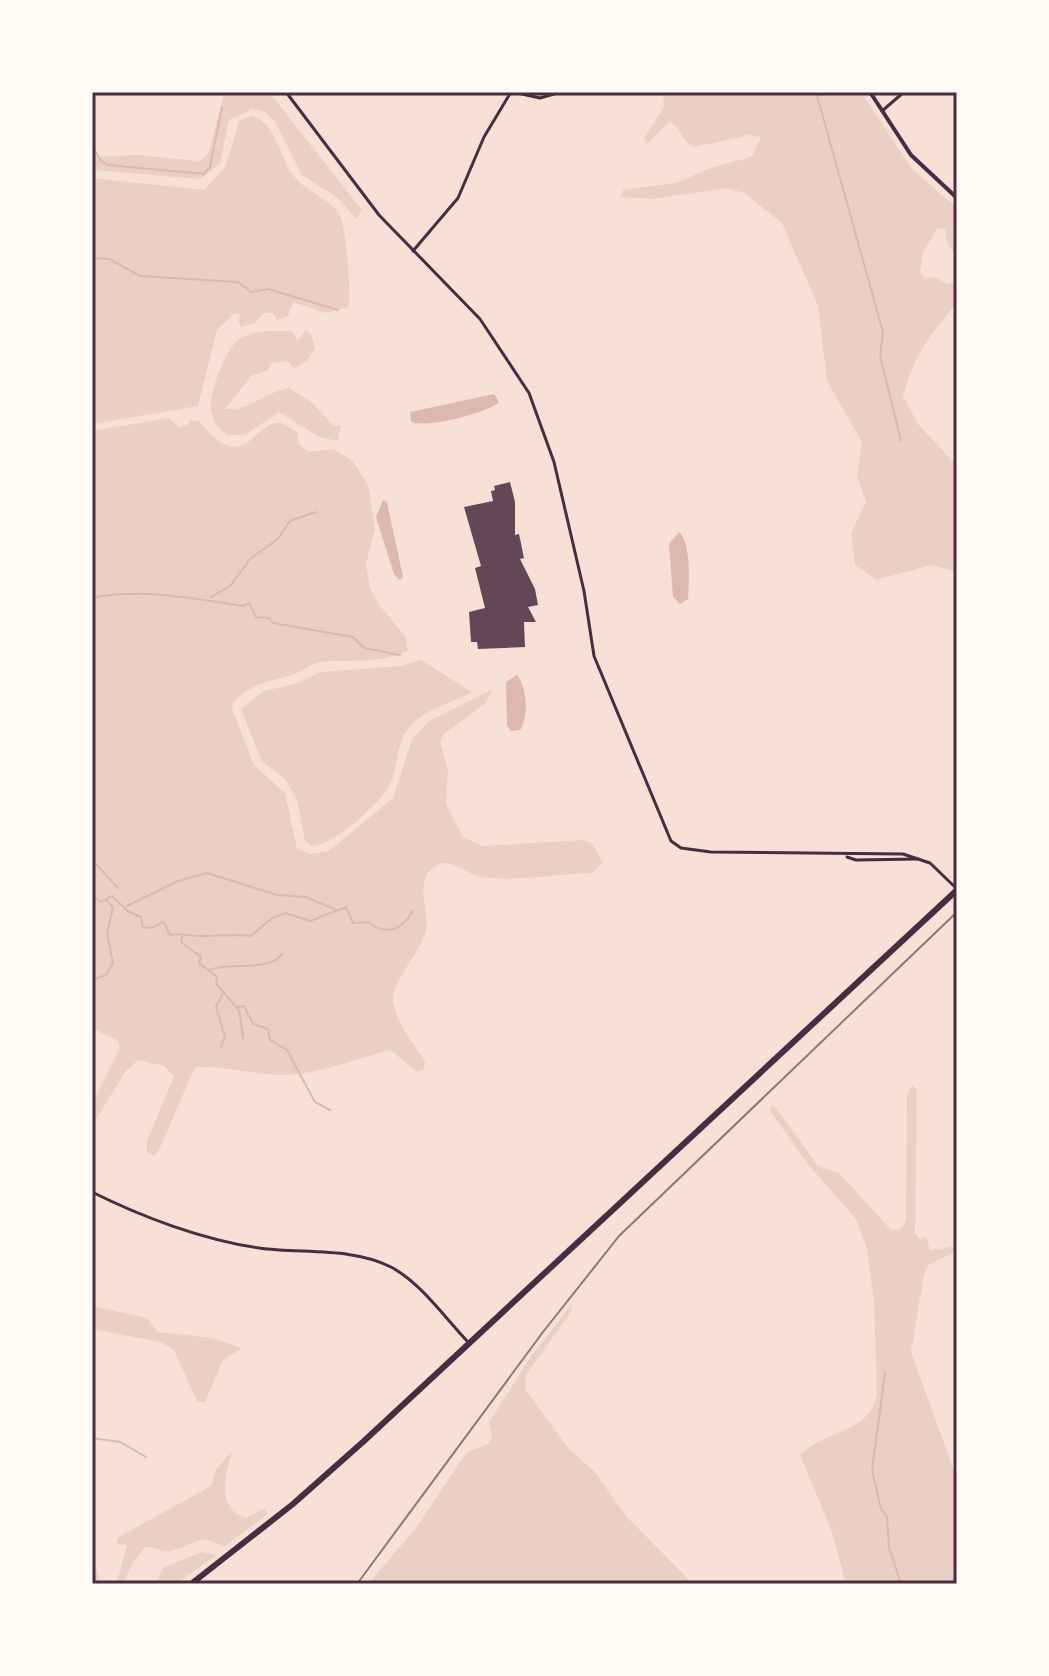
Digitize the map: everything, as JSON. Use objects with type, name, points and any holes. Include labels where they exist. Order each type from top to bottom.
[{"type":"highway","points":[[191,1584],[293,1504],[957,889]]},
{"type":"street","points":[[286,92],[354,184],[413,251],[480,319],[517,372],[537,411],[571,535],[594,656],[671,841],[688,850],[711,852],[843,856],[866,852],[903,854],[939,870],[957,889]]},
{"type":"street","points":[[413,251],[458,198],[484,137],[512,92],[540,98],[561,92]]},
{"type":"street","points":[[870,92],[916,161],[957,198]]},
{"type":"street","points":[[882,111],[904,92]]},
{"type":"street","points":[[843,856],[856,860],[918,859]]},
{"type":"street","points":[[92,1192],[133,1210],[216,1238],[254,1247],[360,1257],[383,1263],[408,1278],[469,1343]]},
{"type":"shaded area","points":[[225,92],[269,92],[362,210],[356,219],[338,198],[302,175],[275,122],[265,112],[252,109],[229,120],[220,163],[201,179],[92,170],[92,157],[138,155],[200,161],[208,154]]},
{"type":"shaded area","points":[[663,92],[861,92],[912,169],[957,208],[957,257],[947,242],[945,228],[937,229],[923,252],[920,272],[925,279],[934,277],[948,284],[957,281],[957,303],[924,346],[903,396],[918,424],[957,466],[957,572],[931,565],[876,580],[855,565],[851,533],[866,502],[857,476],[862,442],[827,381],[818,306],[782,223],[744,193],[726,188],[653,199],[621,197],[623,190],[676,183],[713,167],[752,156],[761,137],[750,135],[694,147],[669,122],[647,144],[644,138],[664,107]]},
{"type":"shaded area","points":[[252,116],[272,133],[288,168],[298,181],[336,209],[340,216],[348,262],[348,307],[326,313],[293,302],[288,316],[277,320],[273,313],[264,313],[255,323],[241,327],[238,320],[240,314],[234,314],[217,330],[198,406],[92,424],[92,178],[204,190],[226,166],[239,121]]},
{"type":"shaded area","points":[[306,330],[311,334],[315,348],[307,361],[294,368],[287,361],[271,363],[268,370],[251,376],[225,409],[242,407],[289,388],[311,402],[334,426],[341,425],[338,441],[319,437],[279,412],[245,435],[227,435],[215,421],[211,403],[220,370],[236,341],[266,331],[291,331],[298,340]]},
{"type":"shaded area","points":[[494,394],[499,402],[469,415],[440,422],[411,421],[410,412]]},
{"type":"shaded area","points":[[169,418],[179,427],[191,420],[199,421],[215,438],[227,445],[238,446],[247,443],[271,424],[280,423],[297,432],[299,444],[308,452],[333,449],[353,461],[368,485],[375,529],[366,564],[370,588],[380,606],[406,637],[408,650],[376,660],[316,663],[296,674],[251,688],[231,706],[254,765],[285,793],[297,848],[310,854],[329,851],[393,798],[412,739],[429,721],[493,689],[485,704],[444,734],[440,741],[448,771],[446,804],[463,837],[482,846],[581,840],[592,843],[603,863],[592,873],[522,878],[481,877],[445,863],[431,869],[424,884],[426,930],[393,995],[402,1026],[425,1061],[424,1069],[417,1072],[390,1050],[295,1074],[195,1067],[159,1150],[153,1156],[147,1152],[147,1141],[174,1076],[164,1066],[138,1060],[125,1072],[92,1126],[92,1104],[120,1048],[118,1041],[92,1028],[92,431]]},
{"type":"shaded area","points":[[383,500],[387,502],[403,577],[399,580],[394,574],[376,517]]},
{"type":"shaded area","points":[[679,532],[686,544],[689,573],[688,599],[680,604],[673,597],[669,544]]},
{"type":"shaded area","points":[[421,660],[472,692],[414,722],[402,741],[391,782],[378,800],[344,831],[312,846],[305,841],[297,800],[284,778],[262,762],[241,709],[264,691],[298,683],[320,672],[401,666]]},
{"type":"shaded area","points":[[517,675],[525,694],[526,710],[520,730],[511,731],[507,725],[506,682]]},
{"type":"shaded area","points":[[912,1085],[917,1090],[915,1233],[919,1239],[926,1237],[930,1250],[957,1246],[957,1251],[928,1265],[924,1274],[911,1352],[957,1479],[957,1584],[846,1584],[832,1532],[800,1455],[822,1440],[857,1424],[873,1406],[877,1393],[874,1301],[867,1249],[856,1219],[806,1162],[769,1109],[774,1105],[818,1166],[839,1173],[892,1231],[902,1228],[906,1220],[907,1096]]},
{"type":"shaded area","points":[[573,1303],[570,1313],[526,1375],[525,1389],[568,1448],[594,1471],[626,1516],[693,1584],[368,1584],[416,1528],[466,1453],[488,1444],[492,1436],[489,1422],[532,1355]]},
{"type":"shaded area","points":[[92,1306],[147,1318],[157,1332],[212,1338],[242,1348],[223,1360],[205,1402],[197,1401],[174,1350],[161,1342],[92,1329]]},
{"type":"shaded area","points":[[232,1451],[225,1489],[230,1506],[246,1518],[265,1508],[268,1514],[224,1547],[201,1540],[170,1551],[145,1547],[132,1564],[123,1584],[92,1584],[92,1555],[100,1581],[113,1583],[118,1579],[127,1545],[117,1544],[117,1538],[211,1486],[216,1469]]},
{"type":"shaded area","points":[[201,1552],[217,1555],[175,1584],[156,1584],[163,1568]]},
{"type":"building","points":[[510,482],[515,502],[515,535],[519,534],[524,558],[520,559],[535,589],[538,605],[528,607],[536,622],[524,622],[525,647],[478,649],[477,642],[471,642],[469,612],[485,608],[475,568],[481,566],[464,507],[493,501],[491,491],[495,490],[494,486]]},
{"type":"waterway","points":[[816,92],[883,332],[880,356],[901,441]]},
{"type":"waterway","points":[[92,146],[101,161],[108,165],[204,174],[210,167],[222,107]]},
{"type":"waterway","points":[[92,258],[109,259],[140,276],[238,282],[251,292],[268,289],[338,310]]},
{"type":"waterway","points":[[211,597],[230,586],[251,558],[278,539],[290,521],[316,512]]},
{"type":"waterway","points":[[92,598],[149,594],[243,606],[249,603],[256,617],[269,618],[273,623],[353,637],[364,648],[400,655]]},
{"type":"waterway","points":[[92,860],[118,888]]},
{"type":"waterway","points":[[127,906],[178,881],[207,873],[277,895],[306,897],[337,910]]},
{"type":"waterway","points":[[92,888],[96,899],[101,902],[112,896],[129,912],[141,917],[143,927],[151,928],[164,922],[170,935],[251,936],[272,918],[286,913],[310,921],[346,907],[353,923],[368,922],[387,930],[404,923],[413,911]]},
{"type":"waterway","points":[[92,980],[106,975],[113,963],[107,933],[113,908],[106,899]]},
{"type":"waterway","points":[[183,934],[181,942],[201,957],[199,963],[217,977],[216,984],[239,1010],[243,1038]]},
{"type":"waterway","points":[[209,970],[259,965],[276,960],[282,954]]},
{"type":"waterway","points":[[221,1047],[225,1037],[216,1007],[223,993]]},
{"type":"waterway","points":[[236,1007],[244,1006],[253,1024],[268,1029],[270,1040],[287,1050],[315,1102],[330,1110]]},
{"type":"waterway","points":[[885,1373],[872,1470],[881,1509],[887,1517],[889,1547],[901,1584]]},
{"type":"waterway","points":[[92,1438],[120,1442],[146,1457]]},
{"type":"railway","points":[[357,1584],[543,1332],[619,1236],[957,912]]}]
